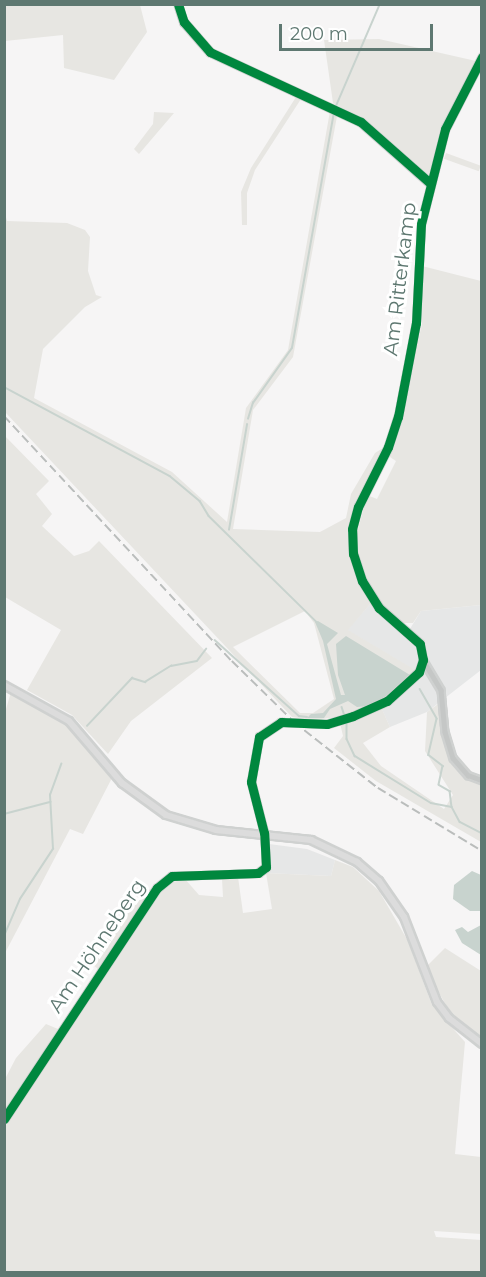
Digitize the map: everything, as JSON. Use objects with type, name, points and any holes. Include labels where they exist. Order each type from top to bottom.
[{"type":"main road","points":[[4,685],[69,721],[122,783],[152,807],[200,827],[311,840],[357,862],[393,899],[411,931],[437,1001],[449,1018],[482,1044]]},
{"type":"street","name":"Am Ritterkamp","points":[[178,4],[184,22],[210,52],[361,122],[430,183]]},
{"type":"street","name":"Am Ritterkamp","points":[[482,57],[445,129],[430,183],[419,241],[416,322],[398,417],[388,447],[358,507],[352,530],[353,554],[362,581],[379,608],[414,635],[423,660],[441,690],[445,732],[453,758],[468,775],[482,780]]},
{"type":"street","points":[[264,833],[251,782],[259,737],[281,722],[327,724],[354,716],[401,692],[419,672],[423,660]]},
{"type":"street","name":"Am Höhneberg","points":[[4,1119],[157,888],[172,876],[263,870],[268,862],[264,833]]},
{"type":"shaded area","points":[[4,5],[140,5],[147,32],[114,80],[64,68],[63,35],[5,41]]},
{"type":"shaded area","points":[[379,39],[476,61],[443,126],[428,179],[363,120],[333,103],[324,40]]},
{"type":"shaded area","points":[[296,97],[301,99],[255,170],[247,193],[247,225],[242,225],[241,192],[251,168]]},
{"type":"shaded area","points":[[330,111],[337,116],[293,357],[253,410],[233,529],[320,532],[346,518],[351,494],[375,453],[386,446],[357,499],[351,522],[353,569],[371,603],[348,630],[417,671],[379,703],[338,717],[313,720],[292,717],[5,412],[4,210],[7,221],[67,223],[85,230],[90,237],[88,271],[96,295],[102,297],[85,307],[43,349],[34,398],[172,472],[227,522],[246,408],[288,350]],"holes":[[[305,611],[314,623],[334,699],[313,713],[300,713],[233,647]]]},
{"type":"shaded area","points":[[154,112],[174,113],[139,154],[134,149],[153,124]]},
{"type":"shaded area","points":[[446,153],[481,166],[479,171],[444,159]]},
{"type":"shaded area","points":[[422,266],[481,281],[481,605],[421,611],[413,623],[402,623],[386,611],[366,585],[355,541],[367,495],[377,499],[396,461],[387,455],[400,419],[422,324]]},
{"type":"shaded area","points":[[4,435],[49,481],[36,494],[52,514],[42,526],[74,556],[89,551],[99,541],[212,658],[131,721],[108,754],[72,715],[27,690],[61,630],[5,597]]},
{"type":"shaded area","points":[[371,603],[408,632],[421,611],[481,605],[481,670],[427,712],[390,727],[379,703],[416,671],[347,630]]},
{"type":"shaded area","points":[[318,621],[338,633],[327,644],[341,695],[345,695],[338,675],[336,644],[346,636],[410,675],[395,691],[369,706],[357,707],[348,701],[330,709],[324,718],[307,718],[311,714],[323,713],[336,699],[323,641],[315,622]]},
{"type":"shaded area","points":[[11,692],[74,730],[113,776],[83,834],[70,829],[5,953],[4,716]]},
{"type":"shaded area","points":[[441,702],[442,736],[448,755],[458,770],[481,782],[481,842],[376,781],[334,748],[343,736],[340,723],[381,707],[390,727],[363,743],[381,766],[444,809],[453,795],[425,751],[427,712]]},
{"type":"shaded area","points":[[269,844],[307,849],[335,860],[331,876],[266,873],[271,862]]},
{"type":"shaded area","points":[[335,860],[353,867],[379,891],[408,941],[432,1005],[465,1042],[455,1154],[481,1157],[481,1234],[434,1231],[436,1237],[481,1240],[481,1272],[5,1272],[5,1079],[16,1058],[46,1024],[58,1029],[98,969],[91,963],[142,887],[158,892],[169,883],[185,879],[199,895],[223,897],[222,879],[238,877],[243,913],[272,909],[266,873],[331,876]]},
{"type":"shaded area","points":[[472,871],[481,875],[481,911],[470,911],[453,899],[454,885]]},
{"type":"shaded area","points":[[481,925],[482,955],[462,943],[455,930],[462,927],[468,932]]},
{"type":"shaded area","points":[[445,948],[481,971],[481,1039],[452,1015],[430,978],[426,967]]},
{"type":"waterway","points":[[336,106],[380,4]]},
{"type":"waterway","points":[[248,419],[253,403],[292,348],[334,113]]},
{"type":"waterway","points":[[4,387],[170,476],[200,501],[209,516],[317,622]]},
{"type":"waterway","points":[[229,530],[247,425]]},
{"type":"waterway","points":[[215,640],[299,716],[307,717]]},
{"type":"waterway","points":[[87,726],[132,678],[145,682],[171,666],[197,661],[206,649]]},
{"type":"waterway","points":[[420,689],[437,719],[429,755],[443,766],[439,785],[450,791],[452,807]]},
{"type":"waterway","points":[[342,707],[345,716]]},
{"type":"waterway","points":[[347,721],[347,739],[355,756],[431,803],[452,807],[460,822],[482,833]]},
{"type":"waterway","points":[[4,936],[20,899],[53,849],[50,795],[61,764]]},
{"type":"waterway","points":[[4,814],[50,802]]},
{"type":"railway","points":[[4,416],[232,661],[294,722],[378,788],[482,851]]},
{"type":"cycle path","points":[[178,4],[184,22],[210,52],[361,122],[430,183]]},
{"type":"cycle path","points":[[4,1119],[157,888],[172,876],[258,873],[266,867],[264,833],[251,782],[259,737],[281,722],[327,724],[353,716],[387,701],[419,672],[423,660],[420,644],[379,608],[362,581],[353,554],[352,529],[358,507],[388,447],[398,417],[416,323],[421,224],[445,129],[482,57]]}]
